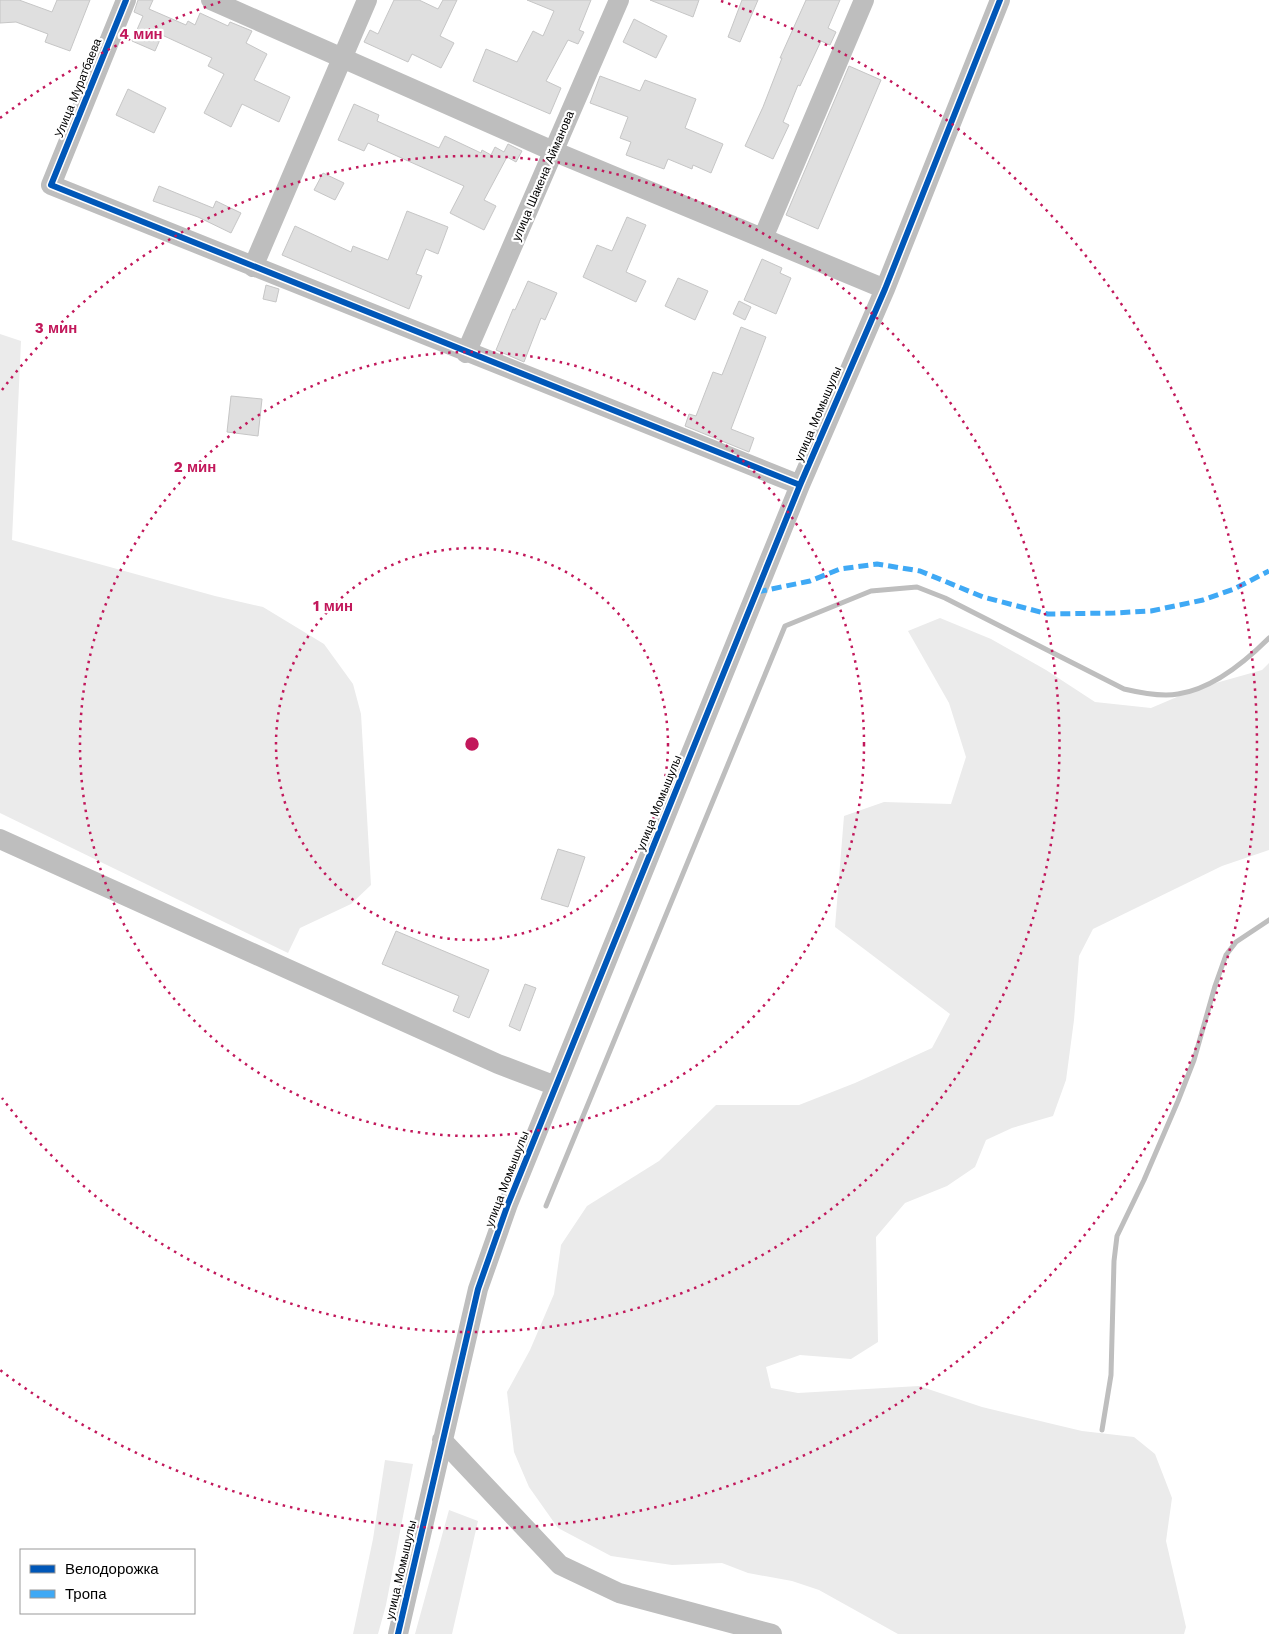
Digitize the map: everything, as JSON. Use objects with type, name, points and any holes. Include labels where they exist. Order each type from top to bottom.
[{"type":"street","name":"Улица Муратбаева","points":[[126,0],[50,185],[253,266]]},
{"type":"street","points":[[211,0],[553,151],[885,289]]},
{"type":"street","points":[[367,0],[253,266],[466,353],[800,485]]},
{"type":"street","name":"улица Шакена Айманова","points":[[466,353],[619,0]]},
{"type":"street","points":[[762,238],[864,0]]},
{"type":"street","name":"улица Момышулы","points":[[398,1634],[478,1290],[508,1204],[800,485],[885,289],[1000,0]]},
{"type":"street","points":[[0,839],[498,1064],[556,1086]]},
{"type":"street","points":[[442,1440],[560,1565],[619,1593],[772,1634]]},
{"type":"shaded area","points":[[0,334],[21,341],[12,540],[215,596],[263,607],[324,644],[353,684],[361,714],[371,885],[351,904],[300,928],[288,953],[0,813]]},
{"type":"shaded area","points":[[940,618],[991,639],[1046,670],[1095,702],[1151,708],[1198,688],[1262,670],[1269,663],[1269,850],[1222,866],[1093,929],[1079,956],[1074,1020],[1066,1080],[1053,1116],[1012,1128],[986,1140],[975,1167],[947,1186],[905,1203],[876,1237],[878,1342],[851,1359],[800,1355],[766,1367],[771,1388],[798,1393],[919,1386],[982,1407],[1082,1431],[1134,1437],[1155,1454],[1172,1498],[1166,1541],[1186,1627],[1184,1634],[898,1634],[819,1590],[792,1581],[748,1573],[722,1563],[672,1565],[611,1556],[558,1528],[529,1487],[514,1452],[507,1392],[530,1350],[554,1294],[561,1245],[587,1206],[659,1161],[716,1105],[799,1105],[855,1083],[932,1048],[950,1014],[835,927],[844,816],[884,802],[951,804],[966,757],[949,703],[908,631]]},
{"type":"shaded area","points":[[385,1460],[413,1464],[386,1605],[378,1634],[353,1634],[373,1539]]},
{"type":"shaded area","points":[[449,1510],[478,1521],[452,1634],[415,1634]]},
{"type":"building","points":[[0,0],[19,0],[52,12],[57,0],[90,0],[70,51],[45,42],[48,34],[16,22],[0,23]]},
{"type":"building","points":[[138,0],[153,0],[149,9],[186,25],[188,21],[195,25],[200,13],[228,26],[230,22],[252,31],[246,43],[267,54],[254,80],[290,97],[279,122],[242,104],[231,127],[204,113],[224,74],[208,66],[212,58],[162,35],[155,51],[132,41],[143,16],[134,12]]},
{"type":"building","points":[[394,0],[419,0],[438,9],[443,0],[457,0],[440,36],[454,43],[441,68],[412,54],[408,62],[364,42],[370,30],[378,34]]},
{"type":"building","points":[[527,0],[591,0],[579,30],[584,32],[578,44],[568,40],[546,81],[561,88],[550,114],[473,81],[486,49],[517,62],[533,31],[543,36],[554,11]]},
{"type":"building","points":[[650,0],[699,0],[693,17]]},
{"type":"building","points":[[742,0],[758,0],[740,42],[728,37]]},
{"type":"building","points":[[806,0],[840,0],[828,28],[836,32],[830,45],[821,41],[800,86],[798,85],[783,122],[789,125],[773,159],[745,146],[763,107],[782,58],[780,58]]},
{"type":"building","points":[[634,19],[667,36],[656,58],[623,42]]},
{"type":"building","points":[[849,66],[881,80],[818,229],[786,215]]},
{"type":"building","points":[[600,76],[640,91],[645,80],[696,99],[685,128],[723,144],[711,173],[693,165],[692,169],[668,159],[664,169],[626,155],[631,142],[620,138],[628,117],[590,103]]},
{"type":"building","points":[[128,89],[166,108],[154,133],[116,115]]},
{"type":"building","points":[[354,104],[379,115],[377,121],[439,148],[445,136],[481,153],[482,150],[491,155],[495,147],[504,152],[508,144],[522,151],[516,162],[507,157],[484,200],[496,206],[484,230],[450,213],[464,186],[368,143],[364,151],[338,140]]},
{"type":"building","points":[[323,173],[344,183],[335,200],[314,190]]},
{"type":"building","points":[[159,186],[213,208],[216,201],[241,213],[231,233],[198,217],[153,201]]},
{"type":"building","points":[[407,211],[448,227],[438,254],[426,249],[416,274],[422,276],[409,309],[282,255],[295,226],[351,252],[353,246],[388,260]]},
{"type":"building","points":[[627,217],[646,225],[626,272],[646,281],[636,302],[583,277],[597,245],[612,251]]},
{"type":"building","points":[[762,259],[782,268],[780,273],[791,278],[776,314],[744,300]]},
{"type":"building","points":[[678,278],[708,291],[695,320],[665,306]]},
{"type":"building","points":[[528,281],[557,293],[545,320],[541,318],[524,362],[496,350],[513,309],[515,310]]},
{"type":"building","points":[[266,285],[279,289],[276,302],[263,299]]},
{"type":"building","points":[[739,301],[751,307],[745,320],[733,314]]},
{"type":"building","points":[[741,327],[766,337],[731,429],[754,438],[749,452],[685,426],[689,414],[696,416],[713,372],[722,375]]},
{"type":"building","points":[[231,396],[262,399],[258,436],[227,432]]},
{"type":"building","points":[[558,849],[585,857],[568,907],[541,899]]},
{"type":"building","points":[[396,931],[489,970],[469,1018],[453,1011],[459,996],[382,964]]},
{"type":"building","points":[[525,984],[536,988],[520,1031],[509,1026]]},
{"type":"waterway","points":[[546,1206],[785,626],[871,591],[917,587],[945,598],[1124,689],[1158,695],[1191,691],[1216,680],[1239,665],[1269,638]]},
{"type":"waterway","points":[[1102,1430],[1111,1375],[1114,1261],[1117,1236],[1144,1180],[1194,1060],[1226,955],[1236,942],[1269,920]]},
{"type":"marked path","points":[[757,592],[810,581],[840,569],[877,564],[920,571],[983,597],[1048,614],[1114,613],[1151,611],[1203,600],[1234,589],[1269,571]]},
{"type":"cycle path","points":[[126,0],[51,185],[800,485]]},
{"type":"cycle path","points":[[398,1634],[478,1289],[508,1204],[800,485],[885,289],[1000,0]]}]
